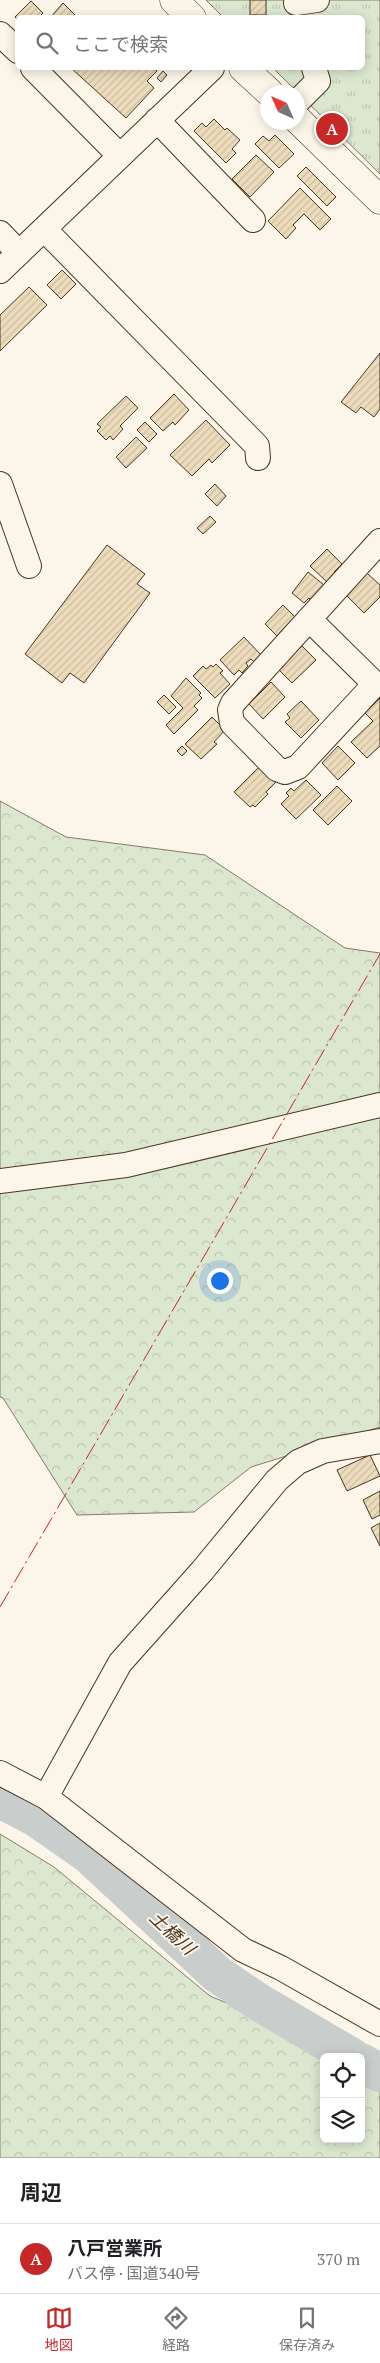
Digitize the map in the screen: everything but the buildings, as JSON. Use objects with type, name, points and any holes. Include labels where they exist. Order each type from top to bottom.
[{"type":"highway","points":[[174,0],[189,15]]},
{"type":"highway","points":[[245,70],[261,85]]},
{"type":"highway","points":[[305,127],[380,200]]},
{"type":"street","points":[[0,34],[15,48]]},
{"type":"street","points":[[36,70],[120,156]]},
{"type":"street","points":[[0,271],[210,70]]},
{"type":"street","points":[[305,94],[318,81],[315,70]]},
{"type":"street","points":[[157,120],[253,220]]},
{"type":"street","points":[[44,229],[257,446],[258,458]]},
{"type":"street","points":[[0,233],[19,253]]},
{"type":"street","points":[[0,484],[29,566]]},
{"type":"street","points":[[309,619],[375,684],[298,767],[285,772],[278,769],[232,723],[230,710],[233,703],[309,619],[380,541]]},
{"type":"street","points":[[0,1181],[126,1165],[380,1105]]},
{"type":"street","points":[[46,1797],[120,1663],[202,1572],[277,1480],[298,1462],[323,1451],[380,1441]]},
{"type":"street","points":[[0,1774],[46,1797],[243,1950],[281,1968],[380,2024]]},
{"type":"green space","points":[[206,0],[380,0],[380,174],[305,100],[305,85],[290,85],[275,70],[365,70],[365,15],[221,15]]},
{"type":"green space","points":[[0,801],[66,837],[205,855],[345,948],[380,953],[380,1427],[251,1467],[194,1512],[77,1515],[3,1398],[0,1397]]},
{"type":"green space","points":[[0,1834],[54,1867],[210,1996],[346,2053],[320,2053],[320,2143],[365,2143],[365,2061],[380,2067],[380,2158],[0,2158]]},
{"type":"waterway","name":"土橋川","points":[[0,1799],[36,1818],[89,1855],[217,1974],[260,2003],[345,2053]]},
{"type":"waterway","name":"土橋川","points":[[365,2064],[380,2073]]},
{"type":"power","points":[[0,1607],[380,954]]},
{"type":"place","name":"八戸営業所","points":[[332,129]]}]
